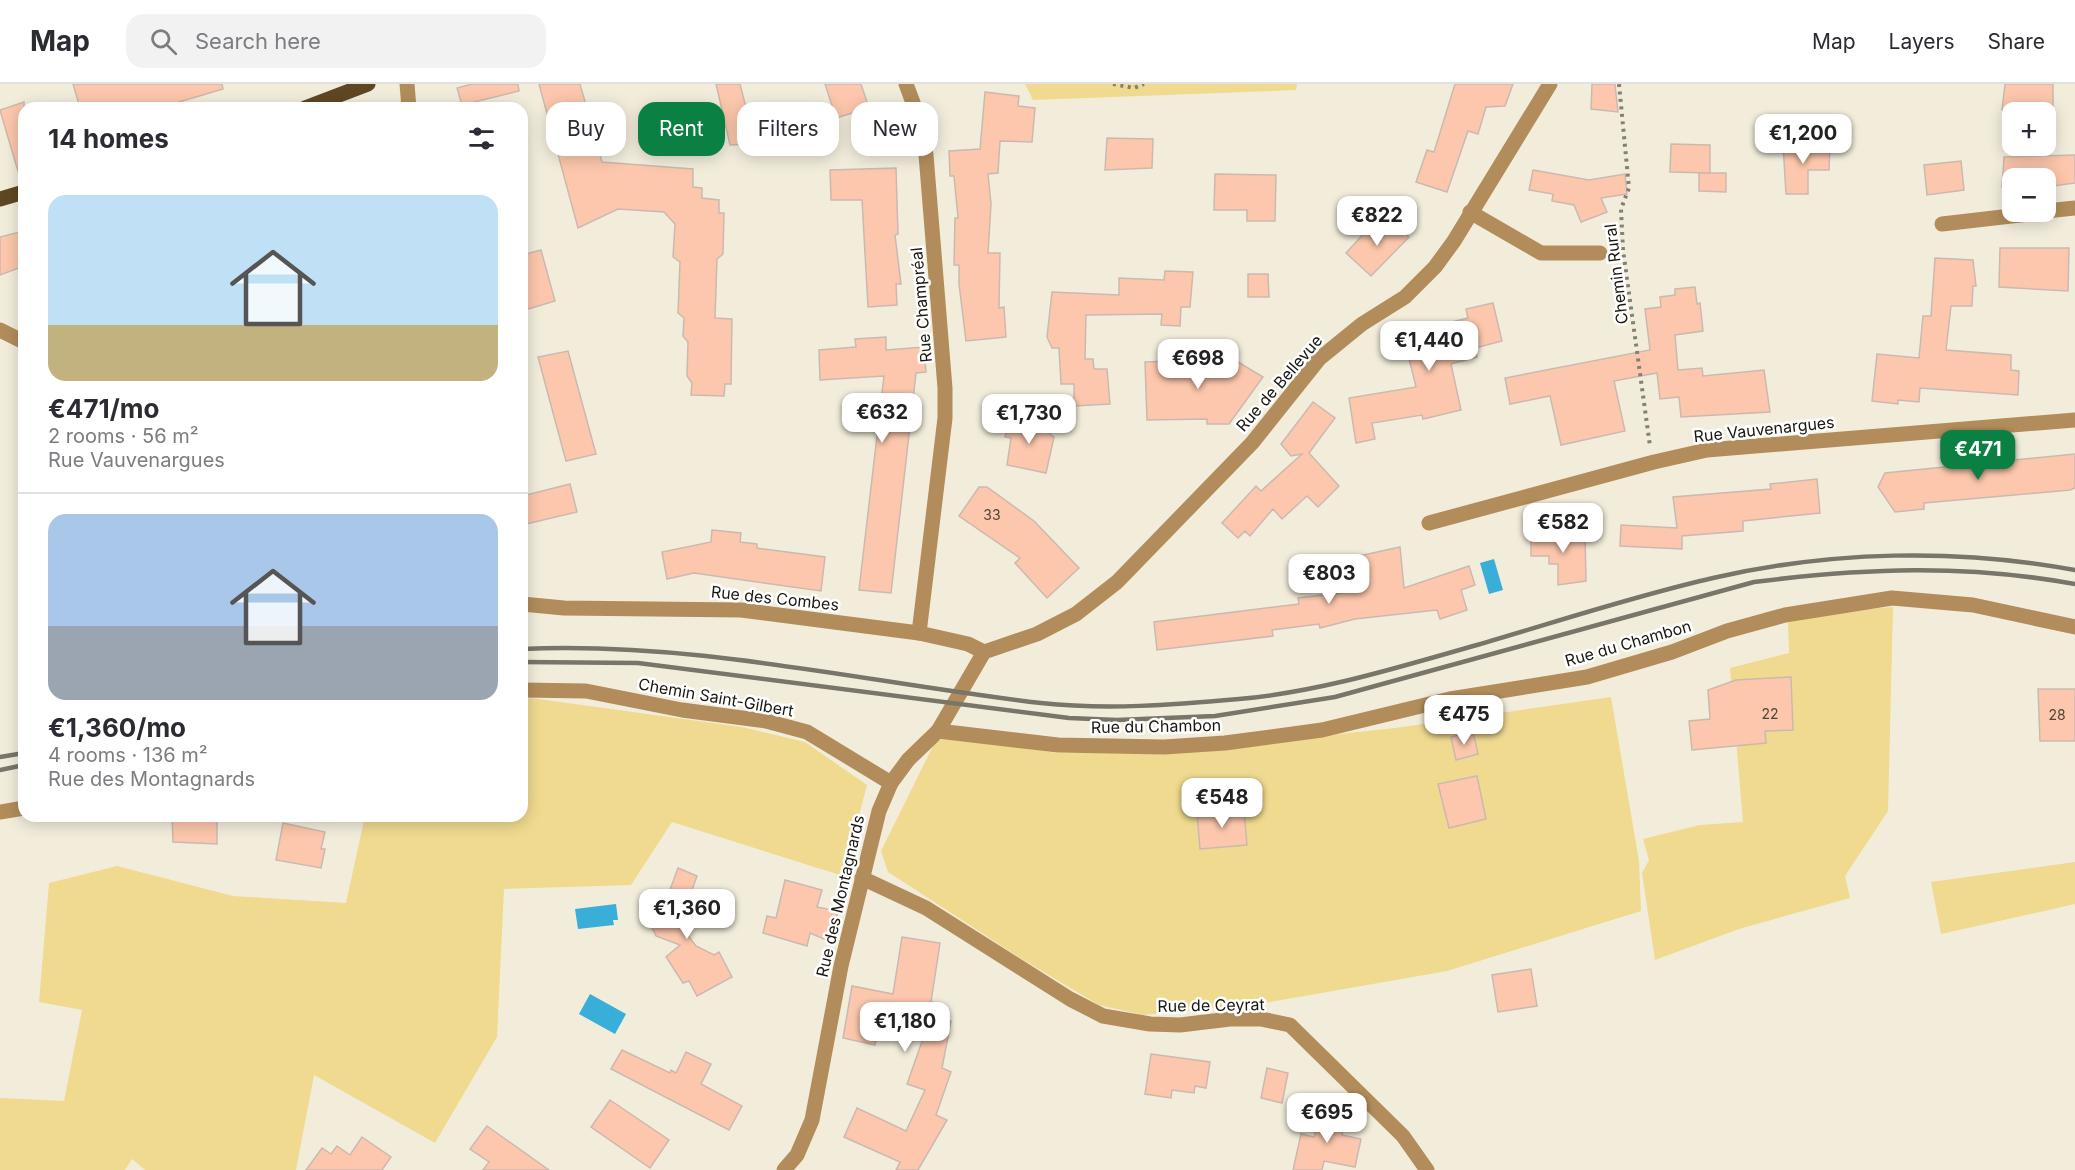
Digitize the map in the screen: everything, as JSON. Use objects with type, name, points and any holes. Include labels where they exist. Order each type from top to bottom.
[{"type":"main road","points":[[320,102],[368,84]]},
{"type":"main road","points":[[0,199],[18,194]]},
{"type":"street","points":[[407,84],[408,102]]},
{"type":"street","name":"Rue Champréal","points":[[906,84],[918,116],[926,155],[945,388],[945,418],[919,633]]},
{"type":"street","name":"Rue de Bellevue","points":[[984,652],[1037,634],[1066,619],[1118,582],[1252,443],[1319,359],[1362,324],[1405,297],[1435,267],[1550,84]]},
{"type":"street","points":[[2056,211],[2075,208]]},
{"type":"street","points":[[1470,212],[1541,253],[1600,253]]},
{"type":"street","points":[[1942,224],[2002,217]]},
{"type":"street","points":[[0,330],[18,339]]},
{"type":"street","name":"Rue Vauvenargues","points":[[1429,523],[1654,462],[1707,450],[2075,420]]},
{"type":"street","name":"Rue du Chambon","points":[[938,731],[1058,745],[1164,747],[1225,743],[1322,730],[1450,699],[1587,677],[1672,652],[1726,631],[1785,615],[1892,598],[1973,605],[2075,627]]},
{"type":"street","name":"Rue des Combes","points":[[528,605],[564,608],[741,610],[919,633],[968,644],[984,652]]},
{"type":"street","name":"Rue des Montagnards","points":[[784,1170],[797,1155],[812,1120],[841,966],[879,811],[891,783],[908,760],[938,731],[984,652]]},
{"type":"street","name":"Chemin Saint-Gilbert","points":[[528,690],[586,691],[682,710],[766,721],[807,732],[891,783]]},
{"type":"street","points":[[0,812],[18,809]]},
{"type":"street","name":"Rue de Ceyrat","points":[[862,878],[926,908],[1070,999],[1103,1016],[1150,1024],[1180,1025],[1230,1019],[1261,1019],[1290,1025],[1403,1136],[1427,1170]]},
{"type":"path","points":[[1113,84],[1134,88],[1144,84]]},
{"type":"path","name":"Chemin Rural","points":[[1618,84],[1629,188],[1621,209],[1623,250],[1647,428],[1654,462]]},
{"type":"shaded area","points":[[1025,84],[1297,84],[1296,90],[1033,100]]},
{"type":"shaded area","points":[[1893,607],[1888,811],[1845,876],[1850,898],[1739,929],[1655,960],[1642,873],[1649,860],[1643,839],[1700,825],[1743,822],[1730,668],[1789,653],[1788,622],[1853,610]]},
{"type":"shaded area","points":[[1611,697],[1639,861],[1641,911],[1447,971],[1265,1003],[1143,1015],[1099,1005],[1025,961],[888,872],[881,851],[935,742],[949,737],[1057,753],[1182,751],[1395,728]]},
{"type":"shaded area","points":[[528,699],[742,727],[805,742],[867,785],[843,876],[672,822],[631,885],[504,889],[497,1037],[435,1143],[314,1075],[296,1170],[145,1170],[132,1159],[125,1170],[0,1170],[0,1098],[64,1101],[82,1010],[39,1002],[49,883],[117,866],[233,896],[346,903],[364,822],[528,822]]},
{"type":"shaded area","points":[[2075,862],[2075,904],[1941,934],[1931,882]]},
{"type":"water","points":[[1494,559],[1503,590],[1489,594],[1480,563]]},
{"type":"water","points":[[616,904],[618,920],[613,920],[614,925],[578,929],[575,909]]},
{"type":"water","points":[[590,994],[626,1014],[615,1034],[579,1014]]},
{"type":"building","points":[[73,84],[222,84],[223,89],[179,102],[78,102]]},
{"type":"building","points":[[472,84],[518,84],[519,91],[474,102],[461,102],[457,88]]},
{"type":"building","points":[[539,84],[580,84],[585,102],[546,102],[546,110]]},
{"type":"building","points":[[716,84],[740,84],[745,102],[737,102],[737,145],[730,145],[725,123],[725,102],[720,102]]},
{"type":"building","points":[[825,84],[861,84],[867,102],[851,102],[851,113],[839,117],[839,102],[831,102]]},
{"type":"building","points":[[1455,84],[1513,84],[1505,106],[1486,107],[1478,134],[1468,131],[1447,192],[1416,182],[1427,150],[1434,152]]},
{"type":"building","points":[[1592,84],[1615,84],[1618,112],[1591,109]]},
{"type":"building","points":[[2005,84],[2053,84],[2053,102],[2003,102]]},
{"type":"building","points":[[985,92],[1019,96],[1018,106],[1035,108],[1032,142],[1000,141],[998,173],[988,174],[991,204],[988,253],[1000,253],[999,308],[1004,307],[1006,337],[966,341],[959,265],[954,265],[955,218],[958,218],[954,176],[950,176],[949,151],[980,149]]},
{"type":"building","points":[[18,104],[18,171],[0,110]]},
{"type":"building","points":[[1107,138],[1153,139],[1152,168],[1105,170]]},
{"type":"building","points":[[1671,144],[1710,145],[1710,173],[1670,172]]},
{"type":"building","points":[[1783,144],[1830,145],[1829,170],[1808,170],[1808,194],[1786,194]]},
{"type":"building","points":[[2075,155],[2075,183],[2056,186],[2056,168],[2003,168],[2004,157]]},
{"type":"building","points":[[558,156],[600,156],[602,162],[693,169],[693,187],[702,188],[702,198],[719,200],[719,213],[724,213],[723,254],[717,259],[715,318],[732,319],[731,384],[725,384],[724,396],[691,395],[692,383],[687,376],[688,342],[683,336],[684,318],[678,313],[680,262],[673,257],[675,224],[664,212],[618,209],[578,228]]},
{"type":"building","points":[[1961,161],[1964,190],[1927,195],[1924,165]]},
{"type":"building","points":[[896,168],[898,234],[895,235],[901,284],[896,284],[897,305],[868,307],[862,200],[831,200],[830,170]]},
{"type":"building","points":[[1533,170],[1589,180],[1625,174],[1627,194],[1601,198],[1607,212],[1581,222],[1574,205],[1552,201],[1553,194],[1529,190]]},
{"type":"building","points":[[1699,173],[1726,173],[1726,192],[1699,191]]},
{"type":"building","points":[[1215,174],[1276,175],[1275,221],[1247,221],[1247,210],[1214,210]]},
{"type":"building","points":[[1390,218],[1409,237],[1371,276],[1346,253],[1366,231],[1372,237]]},
{"type":"building","points":[[18,232],[18,268],[0,275],[0,237]]},
{"type":"building","points":[[2000,248],[2069,248],[2068,291],[1999,287]]},
{"type":"building","points":[[541,250],[555,301],[528,309],[528,253]]},
{"type":"building","points":[[1935,258],[1973,260],[1976,286],[1973,286],[1972,306],[1951,306],[1946,350],[2011,355],[2011,370],[2019,371],[2018,395],[1920,388],[1919,402],[1898,400],[1898,404],[1872,401],[1877,354],[1919,358],[1923,316],[1931,316]]},
{"type":"building","points":[[1165,271],[1193,272],[1190,307],[1181,307],[1180,326],[1161,325],[1162,314],[1086,315],[1085,359],[1093,359],[1094,369],[1107,369],[1110,404],[1074,406],[1074,384],[1061,384],[1059,348],[1052,348],[1047,337],[1052,292],[1119,295],[1119,278],[1164,280]]},
{"type":"building","points":[[1248,274],[1268,274],[1269,297],[1248,297]]},
{"type":"building","points":[[1695,287],[1697,304],[1700,303],[1703,331],[1675,335],[1678,370],[1702,368],[1703,376],[1764,370],[1770,412],[1681,417],[1679,397],[1660,399],[1657,373],[1614,381],[1625,431],[1561,445],[1550,396],[1510,404],[1505,378],[1650,350],[1645,309],[1661,307],[1660,297],[1675,295],[1675,289]]},
{"type":"building","points":[[1493,303],[1502,341],[1475,348],[1477,357],[1451,364],[1461,410],[1423,419],[1422,415],[1372,423],[1375,439],[1356,443],[1349,398],[1416,387],[1403,334],[1468,318],[1466,309]]},
{"type":"building","points":[[886,337],[886,350],[924,347],[926,372],[916,373],[891,593],[859,590],[884,376],[820,380],[819,350],[856,347],[855,339]]},
{"type":"building","points":[[568,351],[596,454],[566,461],[538,357]]},
{"type":"building","points":[[1233,359],[1263,377],[1229,424],[1207,424],[1207,419],[1147,420],[1145,362]]},
{"type":"building","points":[[1313,402],[1335,418],[1309,453],[1339,486],[1318,507],[1307,496],[1282,519],[1273,509],[1250,536],[1245,531],[1238,538],[1222,523],[1256,486],[1261,491],[1302,454],[1291,456],[1281,444]]},
{"type":"building","points":[[1010,418],[1051,427],[1050,434],[1054,437],[1046,473],[1007,465],[1011,438],[1005,437]]},
{"type":"building","points":[[2075,454],[2075,488],[2070,490],[1924,503],[1924,509],[1895,512],[1878,487],[1885,473]]},
{"type":"building","points":[[1817,479],[1820,513],[1743,521],[1743,531],[1682,536],[1682,549],[1620,546],[1621,525],[1677,528],[1673,497],[1771,489],[1770,484]]},
{"type":"building","points":[[570,484],[577,512],[528,524],[528,494]]},
{"type":"building","points":[[979,487],[987,487],[1034,521],[1079,568],[1047,598],[1015,563],[1020,558],[959,516]]},
{"type":"building","points":[[712,530],[741,533],[740,542],[757,544],[757,548],[825,557],[821,591],[694,573],[667,579],[662,552],[711,542]]},
{"type":"building","points":[[1558,531],[1585,531],[1586,581],[1558,585],[1558,564],[1549,564],[1549,556],[1531,556],[1531,534],[1558,535]]},
{"type":"building","points":[[1400,547],[1404,588],[1469,566],[1475,585],[1461,590],[1467,610],[1440,619],[1437,610],[1355,619],[1320,628],[1319,624],[1272,630],[1273,636],[1157,650],[1154,622],[1299,604],[1298,598],[1348,592],[1345,575],[1357,574],[1354,557]]},
{"type":"building","points":[[1791,677],[1793,730],[1765,731],[1766,743],[1692,750],[1689,721],[1710,719],[1708,690],[1736,680]]},
{"type":"building","points":[[2038,689],[2075,689],[2075,741],[2040,741]]},
{"type":"building","points":[[1473,732],[1478,754],[1456,760],[1451,737]]},
{"type":"building","points":[[1477,776],[1486,819],[1449,828],[1438,784]]},
{"type":"building","points":[[1244,809],[1247,845],[1200,849],[1197,813]]},
{"type":"building","points":[[172,822],[217,822],[217,844],[173,842]]},
{"type":"building","points":[[283,823],[325,832],[321,849],[325,849],[321,868],[276,860]]},
{"type":"building","points":[[678,868],[697,876],[680,925],[696,946],[714,955],[719,952],[732,977],[697,996],[689,981],[683,983],[666,957],[680,945],[656,936],[643,909],[660,917]]},
{"type":"building","points":[[785,880],[822,890],[817,907],[838,911],[831,942],[810,933],[807,946],[763,933],[767,916],[776,918]]},
{"type":"building","points":[[902,937],[940,943],[931,1002],[941,1004],[938,1018],[951,1021],[942,1068],[951,1072],[936,1115],[947,1120],[918,1170],[896,1170],[900,1162],[844,1137],[857,1108],[906,1131],[925,1090],[907,1084],[925,1033],[879,1023],[875,1045],[843,1038],[852,986],[893,994]]},
{"type":"building","points":[[1531,969],[1537,1006],[1498,1012],[1492,975]]},
{"type":"building","points":[[622,1050],[670,1073],[671,1070],[676,1073],[686,1052],[711,1064],[701,1084],[742,1106],[729,1130],[611,1069]]},
{"type":"building","points":[[1151,1054],[1210,1062],[1206,1088],[1195,1086],[1194,1093],[1172,1090],[1171,1098],[1145,1094]]},
{"type":"building","points":[[1267,1068],[1288,1073],[1282,1103],[1261,1098]]},
{"type":"building","points":[[610,1100],[669,1140],[650,1168],[591,1127]]},
{"type":"building","points":[[1321,1108],[1347,1113],[1342,1135],[1361,1139],[1355,1167],[1324,1161],[1322,1170],[1293,1170],[1301,1134],[1314,1137]]},
{"type":"building","points":[[487,1126],[549,1170],[483,1170],[489,1162],[470,1149]]},
{"type":"building","points":[[362,1137],[391,1157],[382,1170],[306,1170],[322,1148],[331,1154],[337,1146],[350,1155]]},
{"type":"railway","points":[[528,649],[587,648],[717,657],[1041,703],[1090,706],[1164,705],[1269,696],[1329,685],[1418,662],[1683,585],[1803,562],[1848,558],[1939,556],[1985,558],[2075,570]]},
{"type":"railway","points":[[528,662],[638,663],[1069,718],[1117,720],[1215,716],[1335,697],[1754,582],[1795,577],[1914,570],[1994,573],[2075,584]]},
{"type":"railway","points":[[0,757],[18,754]]},
{"type":"railway","points":[[0,770],[18,766]]}]
